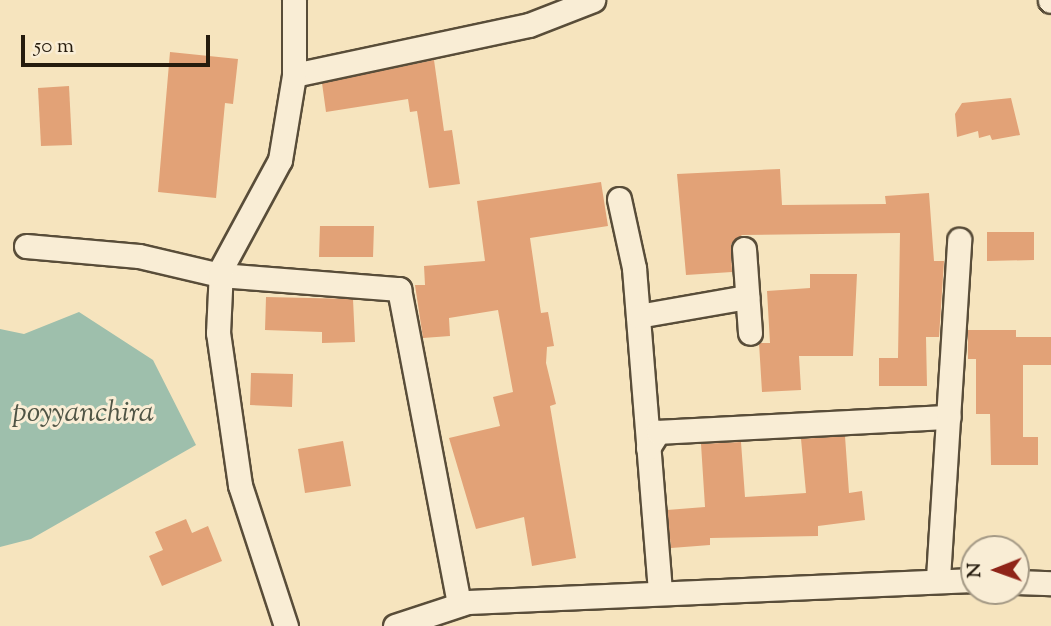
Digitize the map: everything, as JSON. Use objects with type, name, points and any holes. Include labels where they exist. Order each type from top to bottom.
[{"type":"street","points":[[286,626],[240,485],[218,333],[220,275],[281,160],[294,75],[294,0]]},
{"type":"street","points":[[294,75],[529,25],[593,0]]},
{"type":"street","points":[[619,199],[638,316],[660,592]]},
{"type":"street","points":[[939,578],[959,240]]},
{"type":"street","points":[[26,246],[139,256],[220,275],[399,289],[448,613]]},
{"type":"street","points":[[744,249],[750,333]]},
{"type":"street","points":[[638,316],[747,298]]},
{"type":"street","points":[[648,448],[658,432],[949,417]]},
{"type":"street","points":[[395,626],[448,613],[660,592],[960,579]]},
{"type":"street","points":[[1030,582],[1051,583]]},
{"type":"water","name":"poyyanchira","points":[[79,312],[153,360],[196,445],[31,539],[0,547],[0,329],[24,334]]},
{"type":"building","points":[[170,52],[238,59],[233,104],[225,103],[216,198],[158,192]]},
{"type":"building","points":[[434,60],[444,131],[452,130],[460,184],[429,188],[417,111],[410,112],[408,99],[326,112],[322,83]]},
{"type":"building","points":[[69,86],[72,145],[41,146],[38,88]]},
{"type":"building","points":[[1011,98],[1020,135],[992,140],[990,135],[979,138],[978,131],[957,137],[955,114],[962,103]]},
{"type":"building","points":[[780,169],[782,205],[886,204],[885,196],[929,193],[934,261],[944,261],[939,337],[926,337],[927,386],[879,386],[879,358],[898,358],[900,233],[742,235],[731,244],[732,272],[686,275],[677,174]]},
{"type":"building","points":[[601,182],[608,226],[530,238],[541,313],[548,312],[554,346],[547,347],[546,363],[556,404],[550,406],[576,558],[532,566],[524,517],[476,529],[449,438],[500,426],[493,397],[513,392],[498,310],[449,318],[450,336],[423,338],[415,285],[425,285],[424,266],[485,261],[477,201]]},
{"type":"building","points":[[320,226],[374,226],[373,257],[319,257]]},
{"type":"building","points":[[987,232],[1034,232],[1034,260],[987,261]]},
{"type":"building","points":[[810,274],[857,274],[853,356],[799,356],[801,390],[762,392],[759,343],[770,343],[767,291],[810,288]]},
{"type":"building","points":[[266,297],[353,299],[355,342],[322,343],[322,332],[265,330]]},
{"type":"building","points":[[968,330],[1016,330],[1016,337],[1051,337],[1051,365],[1023,365],[1023,437],[1038,437],[1038,465],[991,465],[990,414],[976,414],[976,359],[968,359]]},
{"type":"building","points":[[251,373],[293,374],[292,407],[250,405]]},
{"type":"building","points":[[845,436],[849,493],[862,491],[865,520],[818,526],[818,536],[710,538],[710,545],[671,548],[667,510],[705,507],[701,444],[741,442],[745,497],[806,493],[801,439]]},
{"type":"building","points":[[343,441],[351,486],[305,493],[298,449]]},
{"type":"building","points":[[186,519],[192,533],[208,526],[222,561],[162,586],[149,556],[163,550],[155,532]]}]
